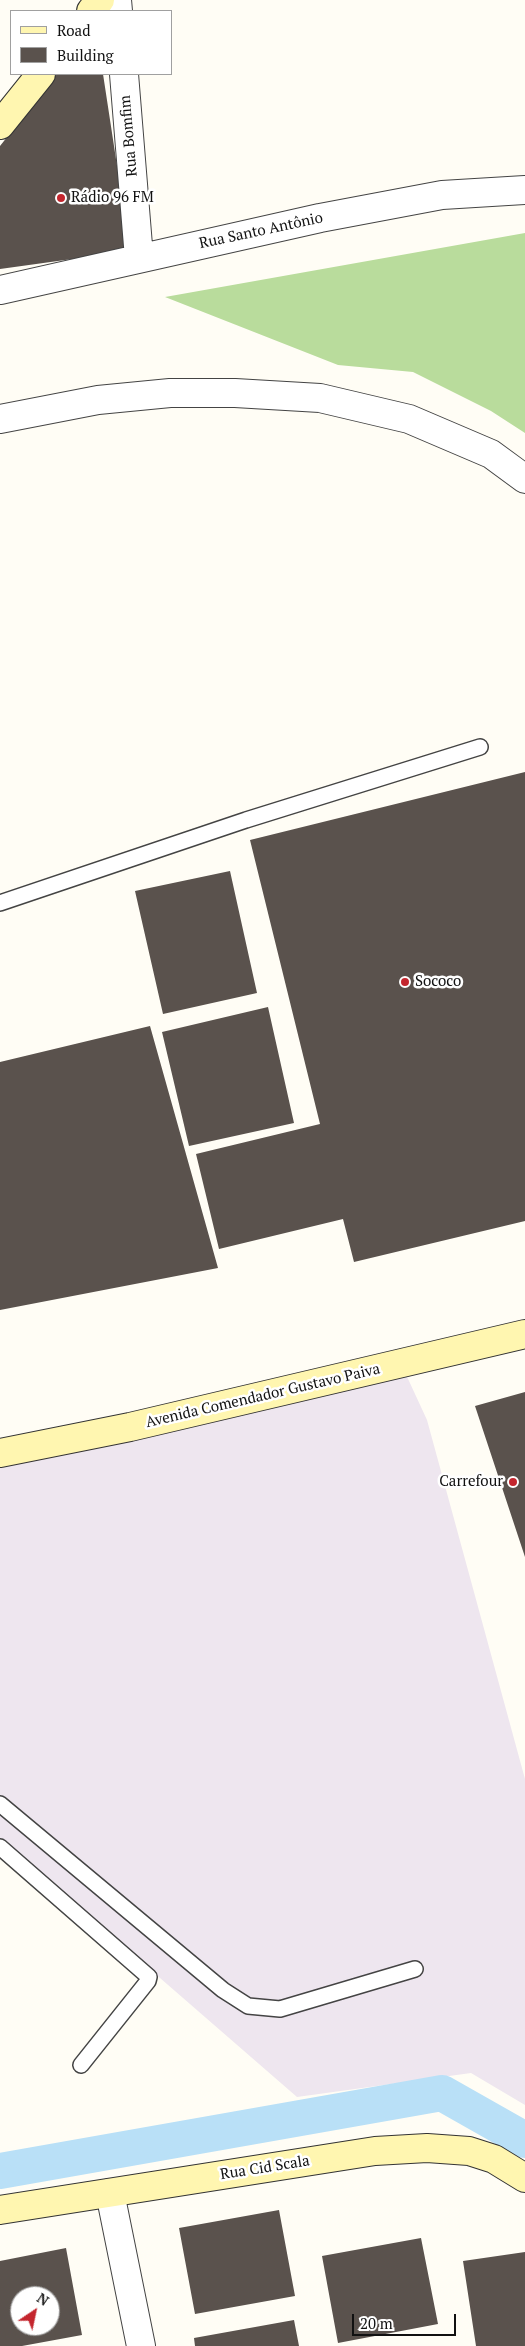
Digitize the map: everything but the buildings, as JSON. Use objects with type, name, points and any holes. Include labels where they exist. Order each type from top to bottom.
[{"type":"street","points":[[92,10],[100,0]]},
{"type":"street","points":[[0,125],[40,75]]},
{"type":"street","name":"Rua Bomfim","points":[[124,75],[139,258]]},
{"type":"street","name":"Rua Santo Antônio","points":[[0,290],[320,218],[442,195],[525,190]]},
{"type":"street","points":[[0,419],[98,400],[170,393],[235,393],[320,398],[409,419],[491,454],[525,479]]},
{"type":"street","name":"Avenida Comendador Gustavo Paiva","points":[[0,1453],[130,1427],[525,1334]]},
{"type":"street","name":"Rua Cid Scala","points":[[0,2210],[375,2151],[427,2148],[469,2151],[494,2159],[525,2178]]},
{"type":"street","points":[[110,2193],[141,2346]]},
{"type":"lane","points":[[0,903],[246,820],[480,747]]},
{"type":"lane","points":[[0,1804],[224,1990],[248,2006],[280,2010],[415,1969]]},
{"type":"lane","points":[[0,1847],[149,1977],[148,1981],[81,2065]]},
{"type":"shaded area","points":[[403,1368],[427,1420],[525,1779],[525,2105],[471,2073],[297,2097],[0,1839],[0,1463]]},
{"type":"green space","points":[[525,233],[525,433],[491,411],[413,372],[338,365],[165,297]]},
{"type":"waterway","points":[[0,2171],[442,2093],[525,2140]]},
{"type":"place","name":"Rádio 96 FM","points":[[61,198]]},
{"type":"place","name":"Sococo","points":[[405,982]]},
{"type":"place","name":"Carrefour","points":[[513,1482]]}]
